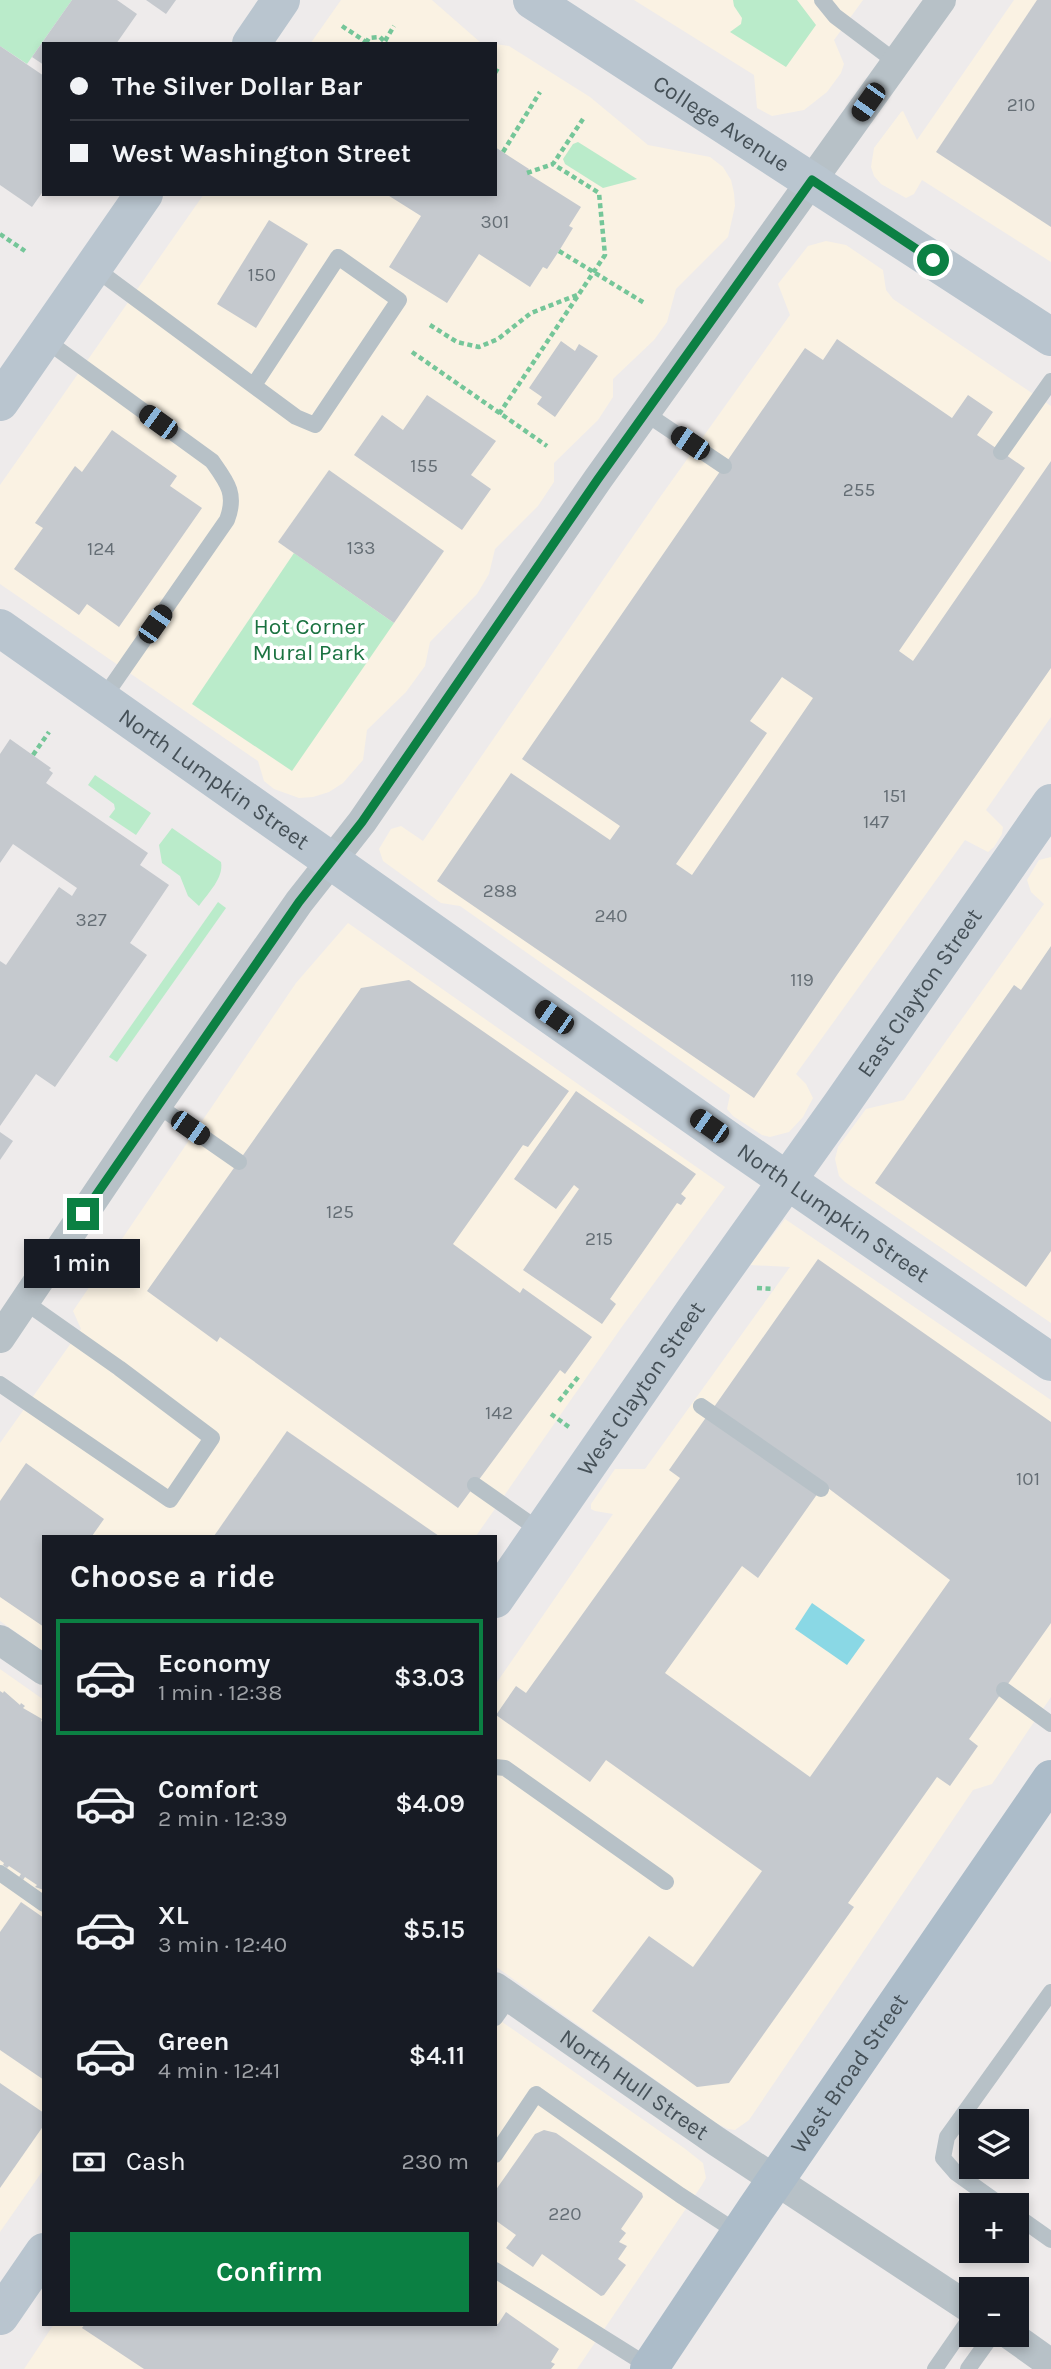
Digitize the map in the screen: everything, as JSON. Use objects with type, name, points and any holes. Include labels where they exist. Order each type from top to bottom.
[{"type":"main road","name":"West Broad Street","points":[[650,2368],[776,2179],[1051,1779]]},
{"type":"street","points":[[252,42],[281,0]]},
{"type":"street","name":"College Avenue","points":[[532,0],[1051,337]]},
{"type":"street","points":[[0,1338],[157,1105],[299,902],[362,822],[645,413],[940,0]]},
{"type":"street","points":[[0,402],[143,196]]},
{"type":"street","name":"North Lumpkin Street","points":[[0,628],[787,1181],[1051,1362]]},
{"type":"street","name":"East Clayton Street","points":[[787,1181],[1051,803]]},
{"type":"street","name":"West Clayton Street","points":[[497,1597],[787,1181]]},
{"type":"street","points":[[0,1640],[42,1669]]},
{"type":"street","name":"North Hull Street","points":[[500,2001],[959,2301]]},
{"type":"street","points":[[0,2316],[42,2255]]},
{"type":"street","points":[[1026,2347],[1051,2367]]},
{"type":"lane","points":[[822,0],[835,16],[896,62]]},
{"type":"lane","points":[[93,267],[296,417],[315,425],[399,300],[338,257],[254,385]]},
{"type":"lane","points":[[44,339],[212,461],[228,484],[233,505],[227,520],[102,700]]},
{"type":"lane","points":[[1001,452],[1051,381]]},
{"type":"lane","points":[[645,413],[724,466]]},
{"type":"lane","points":[[157,1105],[239,1162]]},
{"type":"lane","points":[[0,1384],[170,1500],[212,1438],[24,1302]]},
{"type":"lane","points":[[701,1406],[821,1489]]},
{"type":"lane","points":[[475,1485],[542,1532]]},
{"type":"lane","points":[[1004,1690],[1051,1724]]},
{"type":"lane","points":[[497,1767],[505,1768],[666,1882]]},
{"type":"lane","points":[[0,1873],[42,1903]]},
{"type":"lane","points":[[985,2193],[956,2173],[943,2158],[947,2137],[1051,1992]]},
{"type":"lane","points":[[497,2152],[536,2094],[740,2234]]},
{"type":"lane","points":[[1029,2224],[1051,2240]]},
{"type":"lane","points":[[497,2271],[650,2368]]},
{"type":"lane","points":[[935,2369],[959,2334]]},
{"type":"lane","points":[[968,2369],[984,2347]]},
{"type":"path","points":[[342,26],[365,42]]},
{"type":"path","points":[[367,42],[369,38],[380,37],[386,42],[394,26]]},
{"type":"path","points":[[497,70],[499,66]]},
{"type":"path","points":[[503,152],[540,92]]},
{"type":"path","points":[[527,173],[553,164],[583,119]]},
{"type":"path","points":[[499,414],[605,255],[599,193],[553,164]]},
{"type":"path","points":[[0,234],[25,251]]},
{"type":"path","points":[[559,251],[646,304]]},
{"type":"path","points":[[430,325],[457,342],[480,347],[498,339],[531,313],[579,295]]},
{"type":"path","points":[[412,352],[547,446]]},
{"type":"path","points":[[33,755],[48,732]]},
{"type":"path","points":[[559,1401],[579,1376]]},
{"type":"path","points":[[551,1414],[570,1428]]},
{"type":"shaded area","points":[[341,0],[432,0],[480,42],[311,42]]},
{"type":"shaded area","points":[[634,0],[863,0],[834,40],[844,64],[841,73],[827,92],[804,110],[772,116],[757,108],[754,75]]},
{"type":"shaded area","points":[[1014,0],[1051,0],[1051,262],[922,180],[914,194],[906,198],[881,184],[871,167],[874,148],[901,112],[903,111],[917,140]]},
{"type":"shaded area","points":[[497,44],[509,46],[590,97],[648,145],[710,157],[723,167],[731,180],[735,206],[728,237],[676,289],[667,322],[654,340],[613,379],[613,397],[598,420],[554,463],[554,482],[538,506],[495,549],[489,574],[477,594],[430,642],[425,666],[406,692],[367,730],[363,760],[343,783],[329,792],[299,798],[274,789],[264,781],[258,761],[0,584],[0,485],[203,196],[497,196]]},
{"type":"shaded area","points":[[826,241],[846,245],[883,270],[886,290],[893,299],[1051,406],[1051,717],[986,810],[1003,827],[994,847],[988,852],[965,840],[796,1074],[806,1084],[813,1098],[803,1117],[789,1132],[770,1137],[762,1135],[733,1116],[727,1109],[730,1095],[460,906],[441,903],[383,861],[379,849],[391,829],[401,826],[423,841],[658,500],[790,315],[778,284],[808,246]]},
{"type":"shaded area","points":[[1051,857],[1051,1323],[845,1182],[839,1176],[835,1159],[838,1147],[866,1109],[904,1100],[1044,904],[1031,892],[1027,880],[1039,860]]},
{"type":"shaded area","points":[[348,923],[725,1187],[621,1328],[477,1535],[42,1535],[42,1651],[0,1621],[0,1443],[81,1329],[73,1311],[296,983]]},
{"type":"shaded area","points":[[785,1219],[1051,1400],[1051,1697],[992,1784],[973,1790],[749,2120],[735,2130],[716,2123],[497,1967],[497,1682],[613,1514],[595,1511],[591,1509],[591,1504],[615,1469],[645,1469],[790,1267],[750,1265]]},
{"type":"shaded area","points":[[0,1669],[42,1699],[42,2172],[0,2232]]},
{"type":"shaded area","points":[[497,2018],[703,2163],[706,2178],[702,2185],[577,2369],[24,2369],[53,2326],[497,2326]]},
{"type":"green space","points":[[0,0],[72,0],[27,64],[0,46]]},
{"type":"green space","points":[[733,0],[797,0],[816,25],[786,67],[730,32],[741,24],[742,18]]},
{"type":"green space","points":[[578,142],[637,179],[603,188],[565,164],[563,159],[573,144]]},
{"type":"green space","name":"Hot Corner Mural Park","points":[[294,553],[394,623],[292,771],[192,704]]},
{"type":"green space","points":[[95,775],[151,813],[136,835],[109,817],[115,809],[114,804],[88,785]]},
{"type":"green space","points":[[172,828],[221,862],[218,880],[199,906],[188,896],[180,876],[162,863],[159,845]]},
{"type":"green space","points":[[218,902],[226,908],[117,1062],[109,1057]]},
{"type":"water","points":[[812,1603],[865,1640],[847,1665],[795,1629]]},
{"type":"building","points":[[72,0],[117,0],[137,14],[117,42],[43,42]]},
{"type":"building","points":[[146,0],[176,0],[166,14]]},
{"type":"building","points":[[1037,0],[1051,0],[1051,227],[936,152]]},
{"type":"building","points":[[42,43],[42,64],[32,57]]},
{"type":"building","points":[[0,46],[42,75],[42,193],[32,207],[0,185]]},
{"type":"building","points":[[497,148],[529,169],[527,173],[581,207],[569,226],[573,228],[559,251],[547,269],[543,267],[530,287],[479,254],[447,303],[389,267],[421,216],[389,196],[497,196]]},
{"type":"building","points":[[269,220],[308,244],[256,328],[217,304]]},
{"type":"building","points":[[837,339],[952,418],[968,395],[993,412],[977,435],[1025,468],[899,651],[913,661],[1051,461],[1051,668],[754,1098],[437,881],[511,773],[610,840],[620,826],[522,759],[805,348],[823,360]],"holes":[[[782,677],[813,698],[692,875],[676,864],[767,733],[750,721]]]},
{"type":"building","points":[[561,341],[575,351],[579,344],[598,356],[555,417],[537,404],[542,397],[529,388]]},
{"type":"building","points":[[427,395],[496,441],[471,475],[491,489],[462,530],[354,455],[382,415],[403,430]]},
{"type":"building","points":[[112,430],[177,476],[170,486],[202,508],[119,627],[87,604],[79,615],[14,569],[43,528],[35,523],[75,466],[82,472]]},
{"type":"building","points":[[329,470],[444,551],[394,623],[278,542]]},
{"type":"building","points":[[10,739],[51,768],[49,770],[53,773],[46,783],[148,853],[140,865],[169,885],[130,943],[147,955],[55,1087],[36,1074],[0,1126],[0,961],[6,965],[59,887],[72,896],[77,888],[13,844],[0,863],[0,754]]},
{"type":"building","points":[[1051,946],[1051,1251],[1026,1287],[875,1183],[1014,985],[1021,990]]},
{"type":"building","points":[[409,980],[569,1091],[528,1147],[523,1145],[453,1244],[520,1293],[523,1288],[592,1337],[565,1374],[560,1370],[458,1508],[220,1337],[217,1342],[147,1291],[361,988]]},
{"type":"building","points":[[576,1091],[696,1174],[681,1194],[686,1198],[681,1205],[677,1203],[610,1299],[616,1304],[602,1324],[523,1270],[579,1189],[574,1185],[556,1209],[514,1179]]},
{"type":"building","points":[[0,1132],[13,1141],[0,1160]]},
{"type":"building","points":[[818,1259],[1051,1422],[1051,1623],[969,1739],[978,1746],[950,1786],[937,1777],[848,1903],[854,1907],[729,2083],[697,2087],[592,2011],[649,1936],[693,1967],[762,1871],[606,1760],[590,1782],[497,1714],[516,1686],[526,1693],[680,1478],[669,1470],[707,1416],[818,1493],[758,1578],[742,1566],[665,1673],[810,1777],[950,1580],[824,1485],[714,1407]]},
{"type":"building","points":[[287,1431],[438,1535],[215,1535]]},
{"type":"building","points":[[26,1463],[104,1519],[93,1535],[42,1535],[42,1626],[0,1597],[0,1501]]},
{"type":"building","points":[[0,1691],[4,1691],[25,1706],[23,1708],[42,1719],[42,1889],[35,1887],[37,1885],[25,1877],[23,1880],[19,1877],[21,1874],[9,1866],[7,1868],[0,1860]]},
{"type":"building","points":[[21,1902],[42,1917],[42,2079],[0,2050],[0,1932]]},
{"type":"building","points":[[0,2083],[42,2112],[42,2128],[0,2188]]},
{"type":"building","points":[[544,2130],[556,2133],[642,2193],[643,2197],[621,2229],[626,2233],[619,2242],[627,2246],[618,2259],[626,2265],[604,2295],[601,2296],[542,2254],[533,2267],[506,2248],[516,2235],[497,2221],[497,2188],[535,2134]]},
{"type":"building","points":[[506,2312],[559,2349],[551,2362],[555,2364],[551,2369],[144,2369],[82,2328],[497,2326]]},
{"type":"route","points":[[83,1214],[299,902],[362,822],[598,479],[812,180],[933,260]]}]
